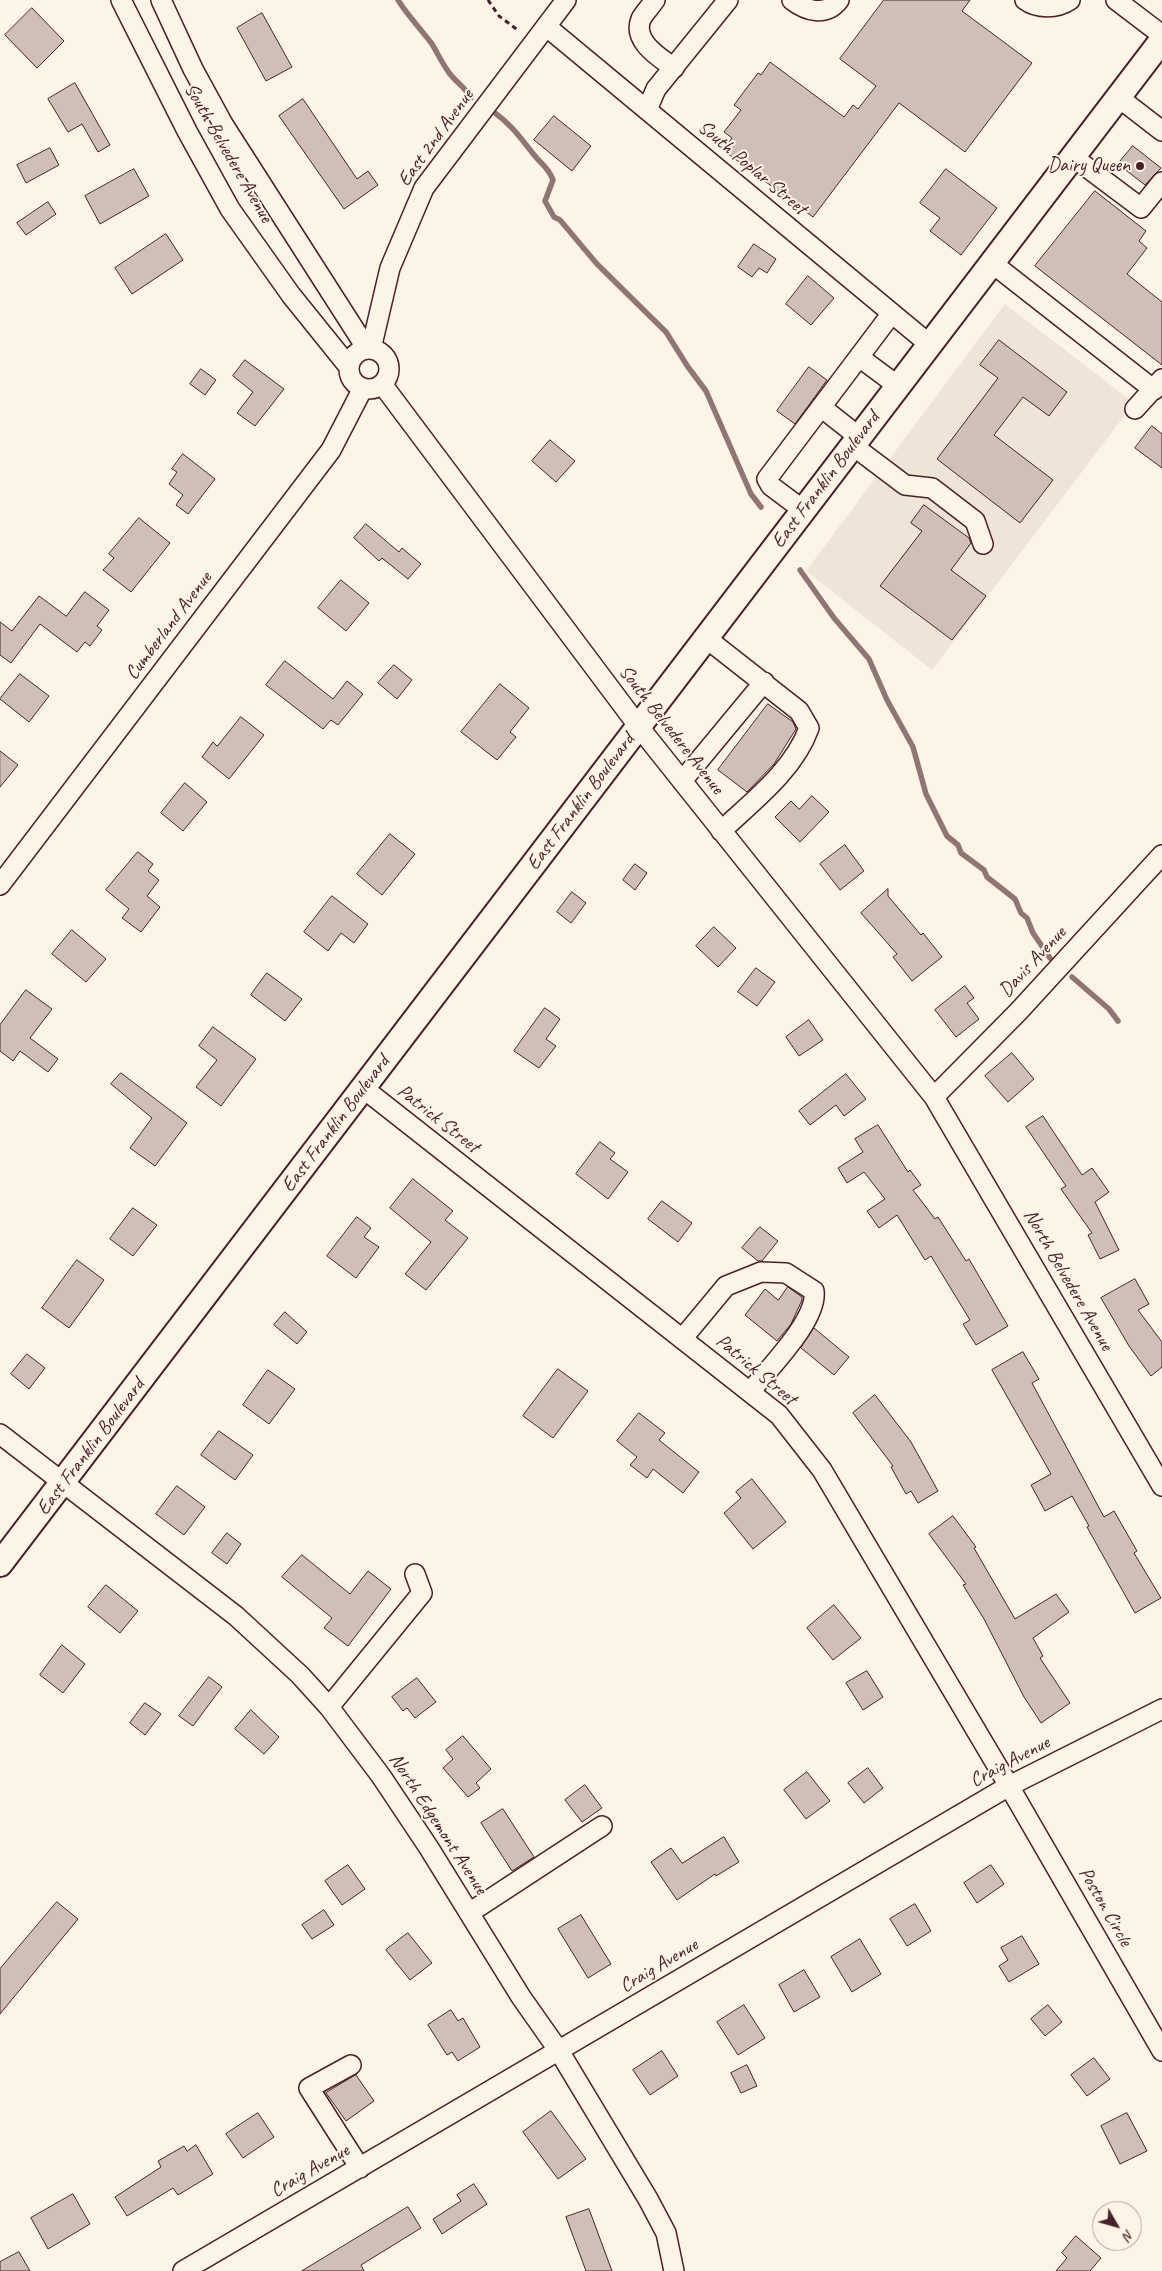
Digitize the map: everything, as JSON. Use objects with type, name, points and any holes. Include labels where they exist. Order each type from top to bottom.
[{"type":"main road","name":"East Franklin Boulevard","points":[[0,1564],[1162,40]]},
{"type":"street","name":"South Belvedere Avenue","points":[[121,0],[187,131],[230,209],[291,295],[349,367]]},
{"type":"street","name":"South Belvedere Avenue","points":[[161,0],[193,69],[223,124],[369,349]]},
{"type":"street","name":"East 2nd Avenue","points":[[369,349],[390,268],[424,188],[566,0]]},
{"type":"street","points":[[655,0],[641,19],[638,31],[642,40],[652,51],[674,68]]},
{"type":"street","points":[[647,110],[656,89],[728,0]]},
{"type":"street","points":[[792,0],[805,10],[824,10],[839,0]]},
{"type":"street","points":[[1025,0],[1032,6],[1046,7],[1070,0]]},
{"type":"street","points":[[1116,0],[1162,35]]},
{"type":"street","name":"South Poplar Street","points":[[547,27],[929,344]]},
{"type":"street","points":[[1118,97],[1162,131]]},
{"type":"street","points":[[1073,157],[1141,208],[1162,182]]},
{"type":"street","points":[[992,263],[1158,384],[1135,409]]},
{"type":"street","points":[[803,510],[771,486],[767,480],[892,313]]},
{"type":"street","points":[[369,349],[379,352],[387,361],[388,374],[382,384],[370,389],[363,388],[351,377],[349,367],[355,355],[369,349]]},
{"type":"street","points":[[859,357],[898,386]]},
{"type":"street","name":"South Belvedere Avenue","points":[[382,384],[639,726],[934,1097]]},
{"type":"street","name":"Cumberland Avenue","points":[[0,885],[331,450],[363,388]]},
{"type":"street","points":[[821,408],[905,485],[932,488],[975,522],[983,544]]},
{"type":"street","points":[[706,638],[799,711],[809,728],[805,741],[780,775],[721,830]]},
{"type":"street","points":[[682,781],[764,682]]},
{"type":"street","name":"Davis Avenue","points":[[934,1097],[1018,1012],[1162,855]]},
{"type":"street","name":"Patrick Street","points":[[363,1088],[779,1415],[822,1470],[1009,1786]]},
{"type":"street","name":"North Belvedere Avenue","points":[[934,1097],[1162,1486]]},
{"type":"street","points":[[682,1339],[726,1286],[761,1272],[786,1273],[805,1284],[814,1292],[815,1301],[803,1326],[750,1392]]},
{"type":"street","name":"North Edgemont Avenue","points":[[0,1434],[236,1616],[300,1674],[328,1707],[380,1776],[521,1997],[559,2051],[666,2233],[674,2271]]},
{"type":"street","points":[[328,1707],[422,1593],[415,1574]]},
{"type":"street","name":"Craig Avenue","points":[[183,2271],[1009,1786],[1162,1709]]},
{"type":"street","name":"Poston Circle","points":[[1009,1786],[1162,2051]]},
{"type":"street","points":[[469,1913],[602,1826]]},
{"type":"street","points":[[351,2064],[309,2088],[360,2168]]},
{"type":"path","points":[[488,0],[499,16],[528,35],[547,27]]},
{"type":"shaded area","points":[[1005,304],[1134,403],[932,670],[806,571]]},
{"type":"building","points":[[884,0],[970,0],[962,11],[1032,63],[965,152],[899,103],[813,217],[723,150],[732,138],[724,132],[741,110],[734,105],[758,73],[761,75],[770,62],[844,117],[853,105],[858,109],[876,86],[840,59]]},
{"type":"building","points":[[32,8],[64,41],[37,68],[5,35]]},
{"type":"building","points":[[262,13],[292,67],[266,81],[237,28]]},
{"type":"building","points":[[75,83],[110,145],[98,152],[82,124],[68,132],[48,99]]},
{"type":"building","points":[[303,99],[357,179],[368,171],[378,185],[344,209],[279,116]]},
{"type":"building","points":[[554,116],[591,146],[572,171],[534,140]]},
{"type":"building","name":"Dairy Queen","points":[[1133,146],[1161,168],[1145,185],[1118,164]]},
{"type":"building","points":[[50,148],[59,165],[26,183],[17,165]]},
{"type":"building","points":[[134,169],[149,196],[100,224],[85,196]]},
{"type":"building","points":[[946,169],[997,208],[961,255],[930,231],[940,218],[920,203]]},
{"type":"building","points":[[1095,191],[1146,231],[1139,241],[1147,248],[1127,274],[1162,302],[1162,365],[1035,266]]},
{"type":"building","points":[[48,202],[56,214],[26,235],[17,223]]},
{"type":"building","points":[[166,234],[183,260],[132,294],[115,268]]},
{"type":"building","points":[[754,244],[776,259],[767,273],[759,268],[752,277],[738,267]]},
{"type":"building","points":[[808,276],[834,298],[811,325],[786,304]]},
{"type":"building","points":[[999,340],[1067,392],[1049,416],[1023,397],[994,435],[1053,480],[1020,523],[937,459],[998,378],[980,365]]},
{"type":"building","points":[[245,360],[284,389],[255,426],[237,413],[253,392],[233,376]]},
{"type":"building","points":[[809,367],[827,380],[795,424],[777,411]]},
{"type":"building","points":[[201,369],[216,380],[205,395],[190,384]]},
{"type":"building","points":[[1152,426],[1162,434],[1162,468],[1135,448]]},
{"type":"building","points":[[550,440],[575,461],[556,482],[532,461]]},
{"type":"building","points":[[183,454],[215,479],[188,514],[176,505],[183,495],[169,484],[177,472],[172,469]]},
{"type":"building","points":[[924,505],[969,538],[971,543],[951,570],[986,596],[952,640],[880,586],[922,531],[911,523]]},
{"type":"building","points":[[139,518],[170,543],[131,592],[103,570],[114,558],[109,554]]},
{"type":"building","points":[[366,524],[399,552],[402,548],[421,564],[408,579],[382,558],[379,561],[354,538]]},
{"type":"building","points":[[341,580],[369,603],[346,631],[318,608]]},
{"type":"building","points":[[85,592],[109,610],[97,626],[102,630],[90,646],[85,642],[77,652],[40,624],[11,663],[0,655],[0,622],[12,631],[39,596],[66,616]]},
{"type":"building","points":[[285,661],[333,699],[347,681],[363,694],[338,725],[331,720],[323,729],[266,685]]},
{"type":"building","points":[[394,665],[412,680],[397,699],[378,683]]},
{"type":"building","points":[[20,674],[49,696],[29,722],[0,699]]},
{"type":"building","points":[[500,684],[529,708],[510,732],[516,737],[497,760],[461,732]]},
{"type":"building","points":[[768,704],[793,722],[796,729],[774,764],[747,792],[718,770]]},
{"type":"building","points":[[241,717],[264,735],[229,779],[202,757],[213,742],[217,746]]},
{"type":"building","points":[[0,751],[18,765],[0,787]]},
{"type":"building","points":[[185,783],[207,802],[183,831],[161,813]]},
{"type":"building","points":[[812,796],[829,812],[800,842],[775,817],[791,801],[799,809]]},
{"type":"building","points":[[390,834],[415,854],[382,895],[357,874]]},
{"type":"building","points":[[845,845],[864,871],[840,890],[820,864]]},
{"type":"building","points":[[138,852],[153,864],[148,871],[159,880],[147,896],[160,907],[141,932],[122,918],[129,909],[106,890]]},
{"type":"building","points":[[635,864],[647,873],[635,890],[623,880]]},
{"type":"building","points":[[888,889],[888,896],[921,935],[923,933],[942,957],[912,981],[893,957],[897,954],[861,913]]},
{"type":"building","points":[[572,892],[586,903],[571,923],[557,912]]},
{"type":"building","points":[[332,896],[368,924],[354,943],[341,933],[328,951],[304,932]]},
{"type":"building","points":[[714,927],[736,948],[718,967],[696,946]]},
{"type":"building","points":[[72,930],[106,959],[86,982],[52,954]]},
{"type":"building","points":[[756,968],[775,982],[757,1006],[738,992]]},
{"type":"building","points":[[267,973],[302,999],[285,1021],[251,995]]},
{"type":"building","points":[[965,986],[974,998],[967,1003],[979,1019],[956,1037],[935,1010]]},
{"type":"building","points":[[26,990],[52,1009],[30,1038],[58,1059],[48,1072],[20,1051],[13,1061],[0,1051],[0,1025]]},
{"type":"building","points":[[545,1008],[560,1019],[546,1039],[556,1046],[539,1068],[514,1051]]},
{"type":"building","points":[[809,1020],[823,1040],[799,1056],[786,1037]]},
{"type":"building","points":[[213,1027],[256,1059],[221,1106],[196,1087],[217,1060],[199,1046]]},
{"type":"building","points":[[1012,1053],[1034,1079],[1008,1102],[985,1076]]},
{"type":"building","points":[[121,1073],[187,1123],[155,1166],[130,1148],[152,1118],[111,1084]]},
{"type":"building","points":[[846,1074],[866,1099],[844,1116],[836,1105],[810,1125],[799,1111]]},
{"type":"building","points":[[1043,1116],[1082,1175],[1092,1168],[1109,1192],[1095,1202],[1119,1250],[1100,1259],[1088,1235],[1092,1233],[1061,1189],[1066,1186],[1026,1127]]},
{"type":"building","points":[[878,1125],[908,1172],[910,1170],[921,1185],[913,1190],[935,1219],[938,1217],[966,1261],[969,1259],[1008,1326],[976,1345],[963,1324],[970,1320],[931,1256],[925,1260],[897,1215],[879,1228],[867,1211],[885,1199],[864,1172],[847,1183],[838,1168],[863,1152],[855,1139]]},
{"type":"building","points":[[600,1142],[615,1153],[610,1159],[628,1172],[608,1199],[576,1174]]},
{"type":"building","points":[[413,1179],[453,1211],[445,1220],[468,1238],[426,1290],[405,1274],[431,1242],[390,1208]]},
{"type":"building","points":[[662,1201],[692,1223],[678,1242],[648,1219]]},
{"type":"building","points":[[133,1208],[157,1225],[133,1256],[110,1239]]},
{"type":"building","points":[[357,1217],[371,1228],[364,1237],[379,1247],[356,1278],[327,1256]]},
{"type":"building","points":[[760,1227],[778,1241],[762,1261],[758,1261],[742,1248]]},
{"type":"building","points":[[77,1260],[104,1280],[69,1328],[42,1308]]},
{"type":"building","points":[[1135,1279],[1149,1304],[1138,1310],[1162,1342],[1162,1367],[1151,1376],[1129,1346],[1101,1298]]},
{"type":"building","points":[[788,1287],[802,1297],[802,1300],[791,1324],[777,1341],[745,1315],[765,1289],[778,1300]]},
{"type":"building","points":[[285,1312],[307,1332],[297,1344],[274,1325]]},
{"type":"building","points":[[814,1328],[849,1357],[834,1375],[801,1348]]},
{"type":"building","points":[[1023,1352],[1039,1379],[1032,1383],[1104,1517],[1114,1511],[1137,1551],[1134,1553],[1161,1598],[1135,1613],[1072,1496],[1045,1511],[1031,1485],[1051,1474],[992,1370]]},
{"type":"building","points":[[27,1354],[45,1368],[29,1389],[11,1374]]},
{"type":"building","points":[[558,1369],[588,1391],[553,1438],[523,1416]]},
{"type":"building","points":[[268,1370],[295,1389],[269,1424],[243,1405]]},
{"type":"building","points":[[875,1395],[911,1442],[938,1491],[918,1503],[911,1491],[906,1494],[891,1467],[893,1466],[853,1413]]},
{"type":"building","points":[[639,1413],[665,1433],[659,1440],[699,1472],[683,1493],[653,1469],[647,1478],[630,1465],[637,1457],[617,1441]]},
{"type":"building","points":[[219,1431],[253,1455],[235,1480],[201,1455]]},
{"type":"building","points":[[752,1479],[786,1522],[753,1549],[724,1513],[741,1498],[736,1492]]},
{"type":"building","points":[[177,1486],[205,1507],[184,1535],[156,1514]]},
{"type":"building","points":[[953,1516],[976,1547],[974,1548],[1015,1619],[1056,1594],[1069,1612],[1033,1638],[1043,1656],[1040,1658],[1070,1703],[1041,1723],[1024,1697],[984,1619],[963,1585],[966,1584],[929,1534]]},
{"type":"building","points":[[227,1533],[241,1544],[227,1564],[212,1553]]},
{"type":"building","points":[[302,1555],[350,1594],[368,1571],[391,1589],[348,1646],[324,1628],[332,1618],[282,1577]]},
{"type":"building","points":[[106,1585],[138,1611],[120,1633],[88,1607]]},
{"type":"building","points":[[834,1605],[861,1638],[833,1660],[807,1628]]},
{"type":"building","points":[[62,1645],[85,1664],[63,1693],[40,1675]]},
{"type":"building","points":[[867,1671],[883,1697],[863,1710],[846,1683]]},
{"type":"building","points":[[209,1677],[222,1687],[193,1726],[179,1716]]},
{"type":"building","points":[[417,1678],[436,1702],[415,1718],[407,1708],[403,1711],[392,1697]]},
{"type":"building","points":[[145,1703],[161,1714],[145,1735],[130,1723]]},
{"type":"building","points":[[251,1710],[279,1737],[264,1754],[235,1729]]},
{"type":"building","points":[[463,1736],[491,1769],[476,1783],[480,1788],[468,1797],[443,1768],[453,1759],[446,1750]]},
{"type":"building","points":[[868,1768],[883,1788],[864,1803],[848,1783]]},
{"type":"building","points":[[807,1772],[830,1801],[806,1819],[784,1790]]},
{"type":"building","points":[[585,1785],[602,1808],[582,1822],[565,1800]]},
{"type":"building","points":[[503,1809],[534,1857],[512,1871],[481,1823]]},
{"type":"building","points":[[724,1837],[739,1862],[716,1876],[715,1874],[677,1900],[651,1862],[671,1848],[682,1863]]},
{"type":"building","points":[[348,1865],[365,1889],[342,1905],[325,1881]]},
{"type":"building","points":[[991,1865],[1004,1884],[977,1903],[964,1883]]},
{"type":"building","points":[[57,1902],[78,1919],[0,2014],[0,1969]]},
{"type":"building","points":[[915,1904],[931,1931],[907,1946],[890,1919]]},
{"type":"building","points":[[324,1910],[334,1925],[312,1939],[302,1925]]},
{"type":"building","points":[[581,1915],[611,1964],[588,1978],[558,1929]]},
{"type":"building","points":[[408,1933],[432,1963],[410,1980],[386,1950]]},
{"type":"building","points":[[1022,1936],[1039,1964],[1009,1982],[999,1966],[1008,1960],[1001,1948]]},
{"type":"building","points":[[860,1939],[881,1974],[852,1992],[831,1957]]},
{"type":"building","points":[[804,1970],[820,1997],[794,2012],[779,1985]]},
{"type":"building","points":[[744,2005],[765,2038],[738,2055],[717,2022]]},
{"type":"building","points":[[1048,2005],[1062,2022],[1045,2036],[1031,2019]]},
{"type":"building","points":[[451,2010],[458,2021],[463,2018],[480,2047],[458,2061],[452,2052],[447,2055],[428,2025]]},
{"type":"building","points":[[662,2051],[678,2076],[650,2095],[633,2070]]},
{"type":"building","points":[[1094,2058],[1110,2079],[1087,2096],[1071,2075]]},
{"type":"building","points":[[747,2065],[757,2086],[741,2093],[731,2073]]},
{"type":"building","points":[[356,2075],[374,2101],[346,2121],[326,2093]]},
{"type":"building","points":[[551,2111],[586,2159],[558,2179],[523,2132]]},
{"type":"building","points":[[258,2113],[274,2137],[243,2158],[226,2134]]},
{"type":"building","points":[[1127,2113],[1147,2151],[1120,2164],[1101,2126]]},
{"type":"building","points":[[196,2145],[213,2174],[178,2195],[173,2188],[127,2216],[115,2197],[161,2167],[158,2161],[184,2146],[187,2151]]},
{"type":"building","points":[[474,2184],[487,2204],[442,2234],[433,2219],[461,2201],[457,2195]]},
{"type":"building","points":[[73,2194],[90,2224],[48,2249],[31,2218]]},
{"type":"building","points":[[408,2207],[421,2228],[361,2265],[364,2271],[302,2271]]},
{"type":"building","points":[[589,2209],[612,2271],[586,2271],[566,2217]]},
{"type":"building","points":[[1076,2236],[1101,2258],[1090,2271],[1056,2271],[1067,2258],[1062,2253]]},
{"type":"building","points":[[19,2252],[30,2271],[0,2271],[0,2262]]},
{"type":"waterway","points":[[398,0],[432,44],[450,74],[467,91],[471,98]]},
{"type":"waterway","points":[[495,113],[512,128],[549,172],[553,180],[545,201],[554,217],[560,220],[597,264],[666,332],[706,391],[751,494],[761,507]]},
{"type":"waterway","points":[[800,570],[834,618],[869,659],[887,700],[913,747],[926,794],[947,836],[958,845],[961,853],[984,870],[987,877],[1015,899],[1021,913],[1027,918],[1033,933],[1050,958]]},
{"type":"waterway","points":[[1072,977],[1109,1009],[1118,1021]]},
{"type":"place","name":"Dairy Queen","points":[[1140,166]]}]
